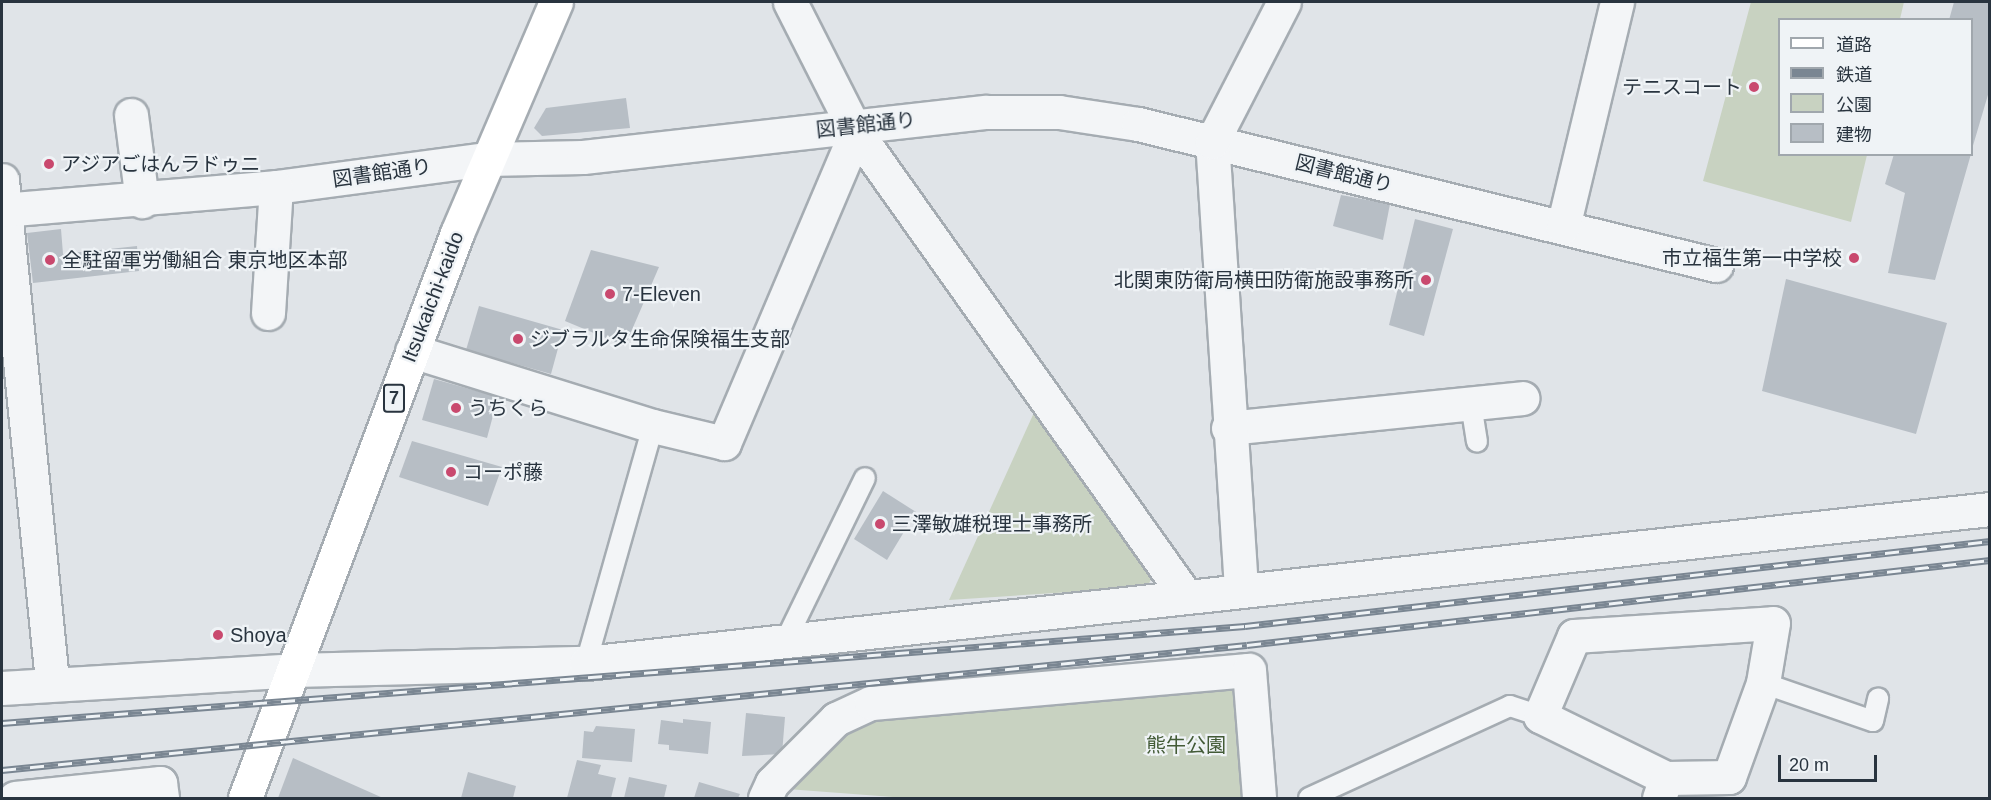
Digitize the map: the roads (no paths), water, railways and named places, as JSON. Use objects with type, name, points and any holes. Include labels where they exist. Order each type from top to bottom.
[{"type":"main road","name":"Itsukaichi-kaido","points":[[245,798],[412,351],[487,159],[556,2]]},
{"type":"street","points":[[790,2],[854,129],[1185,596]]},
{"type":"street","points":[[1241,588],[1228,428],[1212,142],[1284,2]]},
{"type":"street","points":[[1563,227],[1617,2]]},
{"type":"street","name":"図書館通り","points":[[3,200],[142,201],[276,187],[487,159],[584,157],[854,129],[987,112],[1059,112],[1212,142],[1716,265]]},
{"type":"street","points":[[131,115],[142,201]]},
{"type":"street","points":[[412,351],[653,426],[724,443],[854,129]]},
{"type":"street","points":[[268,313],[276,187]]},
{"type":"street","points":[[3,200],[52,681]]},
{"type":"street","points":[[1228,428],[1522,398]]},
{"type":"street","points":[[2,688],[52,681],[293,670],[586,663],[1241,588],[1989,509]]},
{"type":"street","points":[[1773,623],[1763,683],[1729,777],[1663,788],[1540,716],[1574,636],[1773,623]]},
{"type":"street","points":[[765,798],[772,783],[836,720],[871,703],[1249,670],[1259,798]]},
{"type":"street","points":[[15,798],[160,783],[162,798]]},
{"type":"lane","points":[[1471,404],[1477,442]]},
{"type":"lane","points":[[586,663],[653,426]]},
{"type":"lane","points":[[786,640],[865,478]]},
{"type":"lane","points":[[1763,683],[1873,721],[1878,699]]},
{"type":"lane","points":[[1309,798],[1352,790],[1510,706],[1540,716]]},
{"type":"railway","points":[[2,723],[1245,626],[1990,541]]},
{"type":"railway","points":[[2,770],[1247,645],[1990,560]]},
{"type":"place","name":"テニスコート","points":[[1754,87]]},
{"type":"place","name":"アジアごはんラドゥニ","points":[[49,164]]},
{"type":"place","name":"市立福生第一中学校","points":[[1854,258]]},
{"type":"place","name":"全駐留軍労働組合 東京地区本部","points":[[50,260]]},
{"type":"place","name":"北関東防衛局横田防衛施設事務所","points":[[1426,280]]},
{"type":"place","name":"7-Eleven","points":[[610,294]]},
{"type":"place","name":"ジブラルタ生命保険福生支部","points":[[518,339]]},
{"type":"place","name":"うちくら","points":[[456,408]]},
{"type":"place","name":"コーポ藤","points":[[451,472]]},
{"type":"place","name":"三澤敏雄税理士事務所","points":[[880,524]]},
{"type":"place","name":"Shoya","points":[[218,635]]},
{"type":"park label","name":"熊牛公園","points":[[1186,745]]}]
